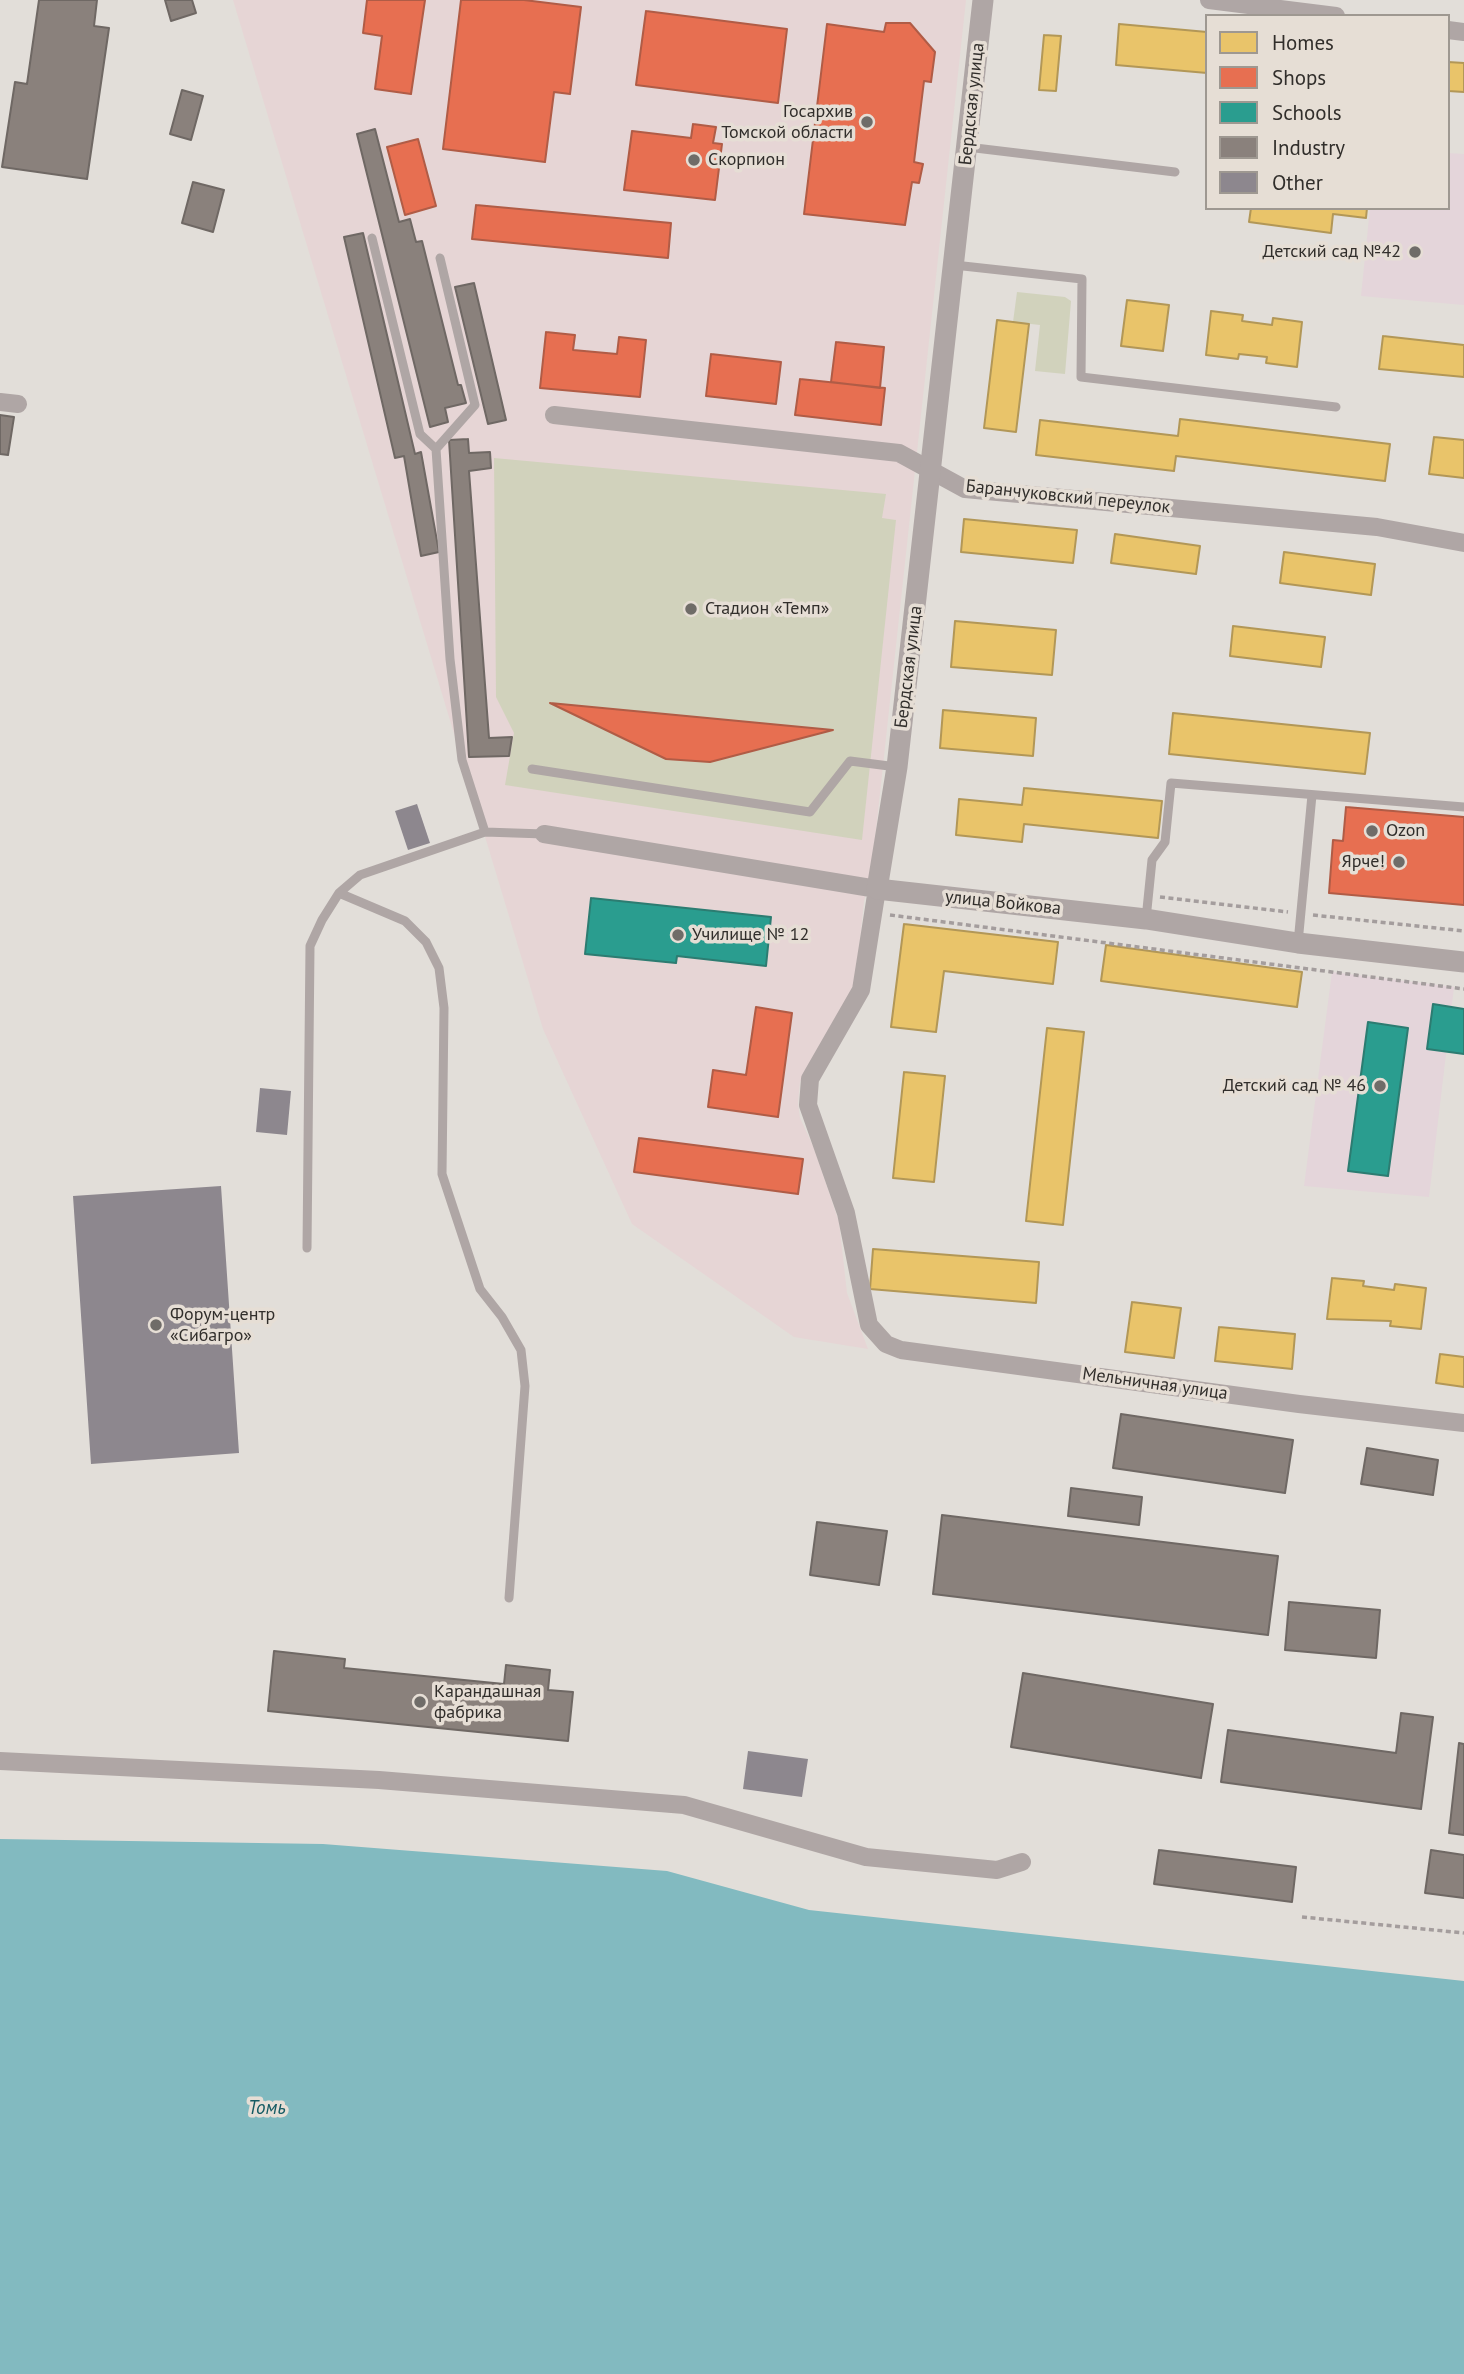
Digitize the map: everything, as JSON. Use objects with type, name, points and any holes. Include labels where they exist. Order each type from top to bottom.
[{"type":"street","name":"Бердская улица","points":[[865,1313],[845,1213],[808,1105],[810,1079],[861,990],[897,767],[983,0]]},
{"type":"street","points":[[1209,0],[1320,14]]},
{"type":"street","name":"Баранчуковский переулок","points":[[554,415],[899,453],[965,489],[1377,527],[1464,543]]},
{"type":"street","name":"улица Войкова","points":[[544,834],[877,889],[1146,919],[1298,943],[1464,962]]},
{"type":"street","name":"Мельничная улица","points":[[865,1313],[876,1336],[901,1350],[1300,1404],[1464,1423]]},
{"type":"street","points":[[0,1761],[379,1780],[684,1805],[866,1857],[998,1870],[1022,1862]]},
{"type":"lane","points":[[967,147],[1174,172]]},
{"type":"lane","points":[[372,238],[420,434],[436,449],[450,659],[463,760],[485,832]]},
{"type":"lane","points":[[436,449],[475,405],[440,258]]},
{"type":"lane","points":[[954,265],[1082,279],[1081,377],[1336,407]]},
{"type":"lane","points":[[533,769],[810,812],[850,761],[897,767]]},
{"type":"lane","points":[[1146,919],[1152,860],[1165,842],[1171,783],[1464,807]]},
{"type":"lane","points":[[1298,943],[1312,795]]},
{"type":"lane","points":[[307,1248],[310,946],[322,920],[339,893],[360,875],[485,832],[544,834]]},
{"type":"lane","points":[[339,893],[405,921],[426,942],[439,968],[444,1008],[442,1174],[480,1289],[502,1317],[521,1350],[525,1386],[509,1598]]},
{"type":"path","points":[[872,913],[1464,989]]},
{"type":"path","points":[[1301,1916],[1464,1933]]},
{"type":"shaded area","points":[[233,0],[966,0],[871,876],[864,901],[855,989],[800,1082],[798,1103],[800,1118],[814,1148],[839,1222],[847,1293],[868,1349],[794,1337],[632,1224],[543,1029]]},
{"type":"shaded area","name":"Детский сад №42","points":[[1450,153],[1464,154],[1464,305],[1361,296],[1370,210],[1450,210]]},
{"type":"shaded area","name":"Детский сад № 46","points":[[1332,972],[1454,987],[1429,1197],[1304,1186]]},
{"type":"green space","points":[[1017,292],[1065,297],[1071,301],[1065,374],[1035,371],[1040,325],[1013,322]]},
{"type":"green space","name":"Стадион «Темп»","points":[[494,458],[886,494],[882,518],[896,520],[862,840],[505,785],[514,733],[496,697]]},
{"type":"water","name":"Томь","points":[[0,1839],[323,1844],[667,1871],[809,1910],[1464,1981],[1464,2374],[0,2374]]},
{"type":"building: Homes","points":[[1119,24],[1205,32],[1205,73],[1116,65]]},
{"type":"building: Homes","points":[[1044,35],[1061,36],[1056,91],[1039,90]]},
{"type":"building: Homes","points":[[1450,62],[1464,63],[1464,92],[1450,91]]},
{"type":"building: Homes","points":[[1251,210],[1367,210],[1366,218],[1333,214],[1331,233],[1249,222]]},
{"type":"building: Homes","points":[[1127,300],[1169,305],[1163,351],[1121,346]]},
{"type":"building: Homes","points":[[1211,311],[1243,315],[1242,321],[1272,325],[1273,318],[1302,322],[1297,367],[1266,363],[1267,357],[1239,354],[1238,359],[1206,355]]},
{"type":"building: Homes","points":[[997,320],[1029,324],[1016,432],[984,428]]},
{"type":"building: Homes","points":[[1383,336],[1464,345],[1464,377],[1379,369]]},
{"type":"building: Homes","points":[[1180,419],[1390,444],[1385,481],[1176,456],[1174,471],[1036,455],[1040,420],[1178,436]]},
{"type":"building: Homes","points":[[1434,437],[1464,440],[1464,478],[1429,474]]},
{"type":"building: Homes","points":[[964,519],[1077,530],[1073,563],[961,552]]},
{"type":"building: Homes","points":[[1115,534],[1200,546],[1196,574],[1111,563]]},
{"type":"building: Homes","points":[[1284,552],[1375,564],[1371,595],[1280,583]]},
{"type":"building: Homes","points":[[955,621],[1056,630],[1052,675],[951,667]]},
{"type":"building: Homes","points":[[1233,626],[1325,637],[1321,667],[1230,656]]},
{"type":"building: Homes","points":[[943,710],[1036,718],[1033,756],[940,748]]},
{"type":"building: Homes","points":[[1173,713],[1370,733],[1365,774],[1169,754]]},
{"type":"building: Homes","points":[[1024,788],[1162,801],[1158,838],[1024,824],[1022,842],[956,835],[959,799],[1022,805]]},
{"type":"building: Homes","points":[[904,924],[1058,942],[1053,984],[944,971],[936,1032],[891,1027]]},
{"type":"building: Homes","points":[[1106,945],[1302,972],[1297,1007],[1101,981]]},
{"type":"building: Homes","points":[[1047,1028],[1084,1032],[1063,1225],[1026,1221]]},
{"type":"building: Homes","points":[[904,1072],[945,1076],[934,1182],[893,1178]]},
{"type":"building: Homes","points":[[873,1249],[1039,1262],[1036,1303],[870,1289]]},
{"type":"building: Homes","points":[[1332,1278],[1364,1281],[1363,1286],[1394,1290],[1395,1284],[1426,1288],[1421,1329],[1390,1326],[1391,1321],[1327,1319]]},
{"type":"building: Homes","points":[[1132,1302],[1181,1308],[1174,1358],[1125,1352]]},
{"type":"building: Homes","points":[[1219,1327],[1295,1334],[1292,1369],[1215,1361]]},
{"type":"building: Homes","points":[[1440,1354],[1464,1357],[1464,1387],[1436,1383]]},
{"type":"building: Shops","points":[[367,0],[425,0],[411,94],[375,89],[382,36],[363,33]]},
{"type":"building: Shops","points":[[461,0],[524,0],[581,7],[570,94],[554,92],[545,162],[443,149]]},
{"type":"building: Shops","points":[[646,11],[787,29],[778,103],[636,85]]},
{"type":"building: Shops","name":"Госархив Томской области","points":[[886,23],[910,23],[935,52],[931,82],[924,81],[914,162],[923,164],[919,183],[912,182],[905,225],[804,214],[827,24],[884,32]]},
{"type":"building: Shops","points":[[693,124],[716,127],[713,143],[722,144],[715,200],[624,190],[632,131],[691,138]]},
{"type":"building: Shops","points":[[418,139],[436,206],[405,215],[387,147]]},
{"type":"building: Shops","points":[[476,205],[671,223],[668,258],[472,239]]},
{"type":"building: Shops","points":[[546,332],[575,335],[573,350],[617,354],[619,337],[646,340],[640,397],[540,388]]},
{"type":"building: Shops","points":[[836,342],[884,347],[880,388],[831,382]]},
{"type":"building: Shops","points":[[711,354],[781,362],[776,404],[706,396]]},
{"type":"building: Shops","points":[[800,379],[885,388],[881,425],[795,415]]},
{"type":"building: Shops","points":[[550,703],[833,730],[710,762],[666,759]]},
{"type":"building: Shops","points":[[1346,807],[1464,817],[1464,905],[1329,893],[1333,840],[1343,841]]},
{"type":"building: Shops","points":[[756,1007],[792,1013],[778,1117],[708,1107],[713,1070],[746,1075]]},
{"type":"building: Shops","points":[[639,1138],[803,1159],[798,1194],[634,1172]]},
{"type":"building: Schools","name":"Училище № 12","points":[[591,898],[771,917],[766,966],[677,956],[676,963],[585,954]]},
{"type":"building: Schools","points":[[1433,1004],[1464,1009],[1464,1054],[1427,1049]]},
{"type":"building: Schools","points":[[1368,1022],[1408,1028],[1388,1176],[1348,1171]]},
{"type":"building: Industry","points":[[39,0],[97,0],[94,26],[109,28],[87,179],[2,167],[15,82],[27,84]]},
{"type":"building: Industry","points":[[165,0],[192,0],[196,13],[171,21]]},
{"type":"building: Industry","points":[[182,90],[203,96],[191,140],[170,134]]},
{"type":"building: Industry","points":[[375,129],[399,222],[410,219],[416,242],[422,241],[458,385],[461,385],[466,403],[445,408],[448,422],[430,427],[357,134]]},
{"type":"building: Industry","points":[[193,182],[224,190],[213,232],[182,223]]},
{"type":"building: Industry","points":[[363,233],[415,454],[421,452],[439,552],[421,556],[404,456],[395,458],[344,237]]},
{"type":"building: Industry","points":[[474,283],[506,420],[488,424],[455,287]]},
{"type":"building: Industry","points":[[0,415],[14,417],[8,455],[0,454]]},
{"type":"building: Industry","points":[[468,439],[469,453],[490,452],[491,468],[469,471],[489,738],[512,737],[509,756],[469,757],[449,440]]},
{"type":"building: Industry","points":[[1121,1414],[1293,1440],[1285,1493],[1113,1468]]},
{"type":"building: Industry","points":[[1367,1448],[1438,1460],[1433,1495],[1361,1484]]},
{"type":"building: Industry","points":[[1071,1488],[1142,1497],[1139,1525],[1068,1516]]},
{"type":"building: Industry","points":[[942,1515],[1278,1556],[1268,1635],[933,1594]]},
{"type":"building: Industry","points":[[817,1522],[887,1531],[879,1585],[810,1575]]},
{"type":"building: Industry","points":[[1289,1602],[1380,1610],[1376,1658],[1285,1650]]},
{"type":"building: Industry","name":"Карандашная фабрика","points":[[274,1651],[345,1659],[344,1668],[504,1684],[506,1665],[550,1670],[548,1690],[573,1692],[568,1741],[268,1711]]},
{"type":"building: Industry","points":[[1023,1673],[1213,1704],[1201,1778],[1011,1747]]},
{"type":"building: Industry","points":[[1401,1713],[1433,1717],[1421,1809],[1221,1782],[1228,1730],[1396,1753]]},
{"type":"building: Industry","points":[[1459,1743],[1464,1744],[1464,1835],[1449,1833]]},
{"type":"building: Industry","points":[[1159,1850],[1296,1867],[1292,1902],[1154,1884]]},
{"type":"building: Industry","points":[[1431,1850],[1464,1855],[1464,1898],[1425,1893]]},
{"type":"building: Other","points":[[417,804],[430,843],[408,850],[395,811]]},
{"type":"building: Other","points":[[260,1088],[291,1091],[287,1135],[256,1132]]},
{"type":"building: Other","name":"Форум-центр «Сибагро»","points":[[221,1186],[239,1453],[91,1464],[73,1196]]},
{"type":"building: Other","points":[[748,1751],[808,1759],[802,1797],[743,1789]]},
{"type":"place","name":"Госархив Томской области","points":[[867,122]]},
{"type":"place","name":"Скорпион","points":[[694,160]]},
{"type":"place","name":"Детский сад №42","points":[[1415,252]]},
{"type":"place","name":"Стадион «Темп»","points":[[691,609]]},
{"type":"place","name":"Ozon","points":[[1372,831]]},
{"type":"place","name":"Ярче!","points":[[1399,862]]},
{"type":"place","name":"Училище № 12","points":[[678,935]]},
{"type":"place","name":"Детский сад № 46","points":[[1380,1086]]},
{"type":"place","name":"Форум-центр «Сибагро»","points":[[156,1325]]},
{"type":"place","name":"Карандашная фабрика","points":[[420,1702]]}]
